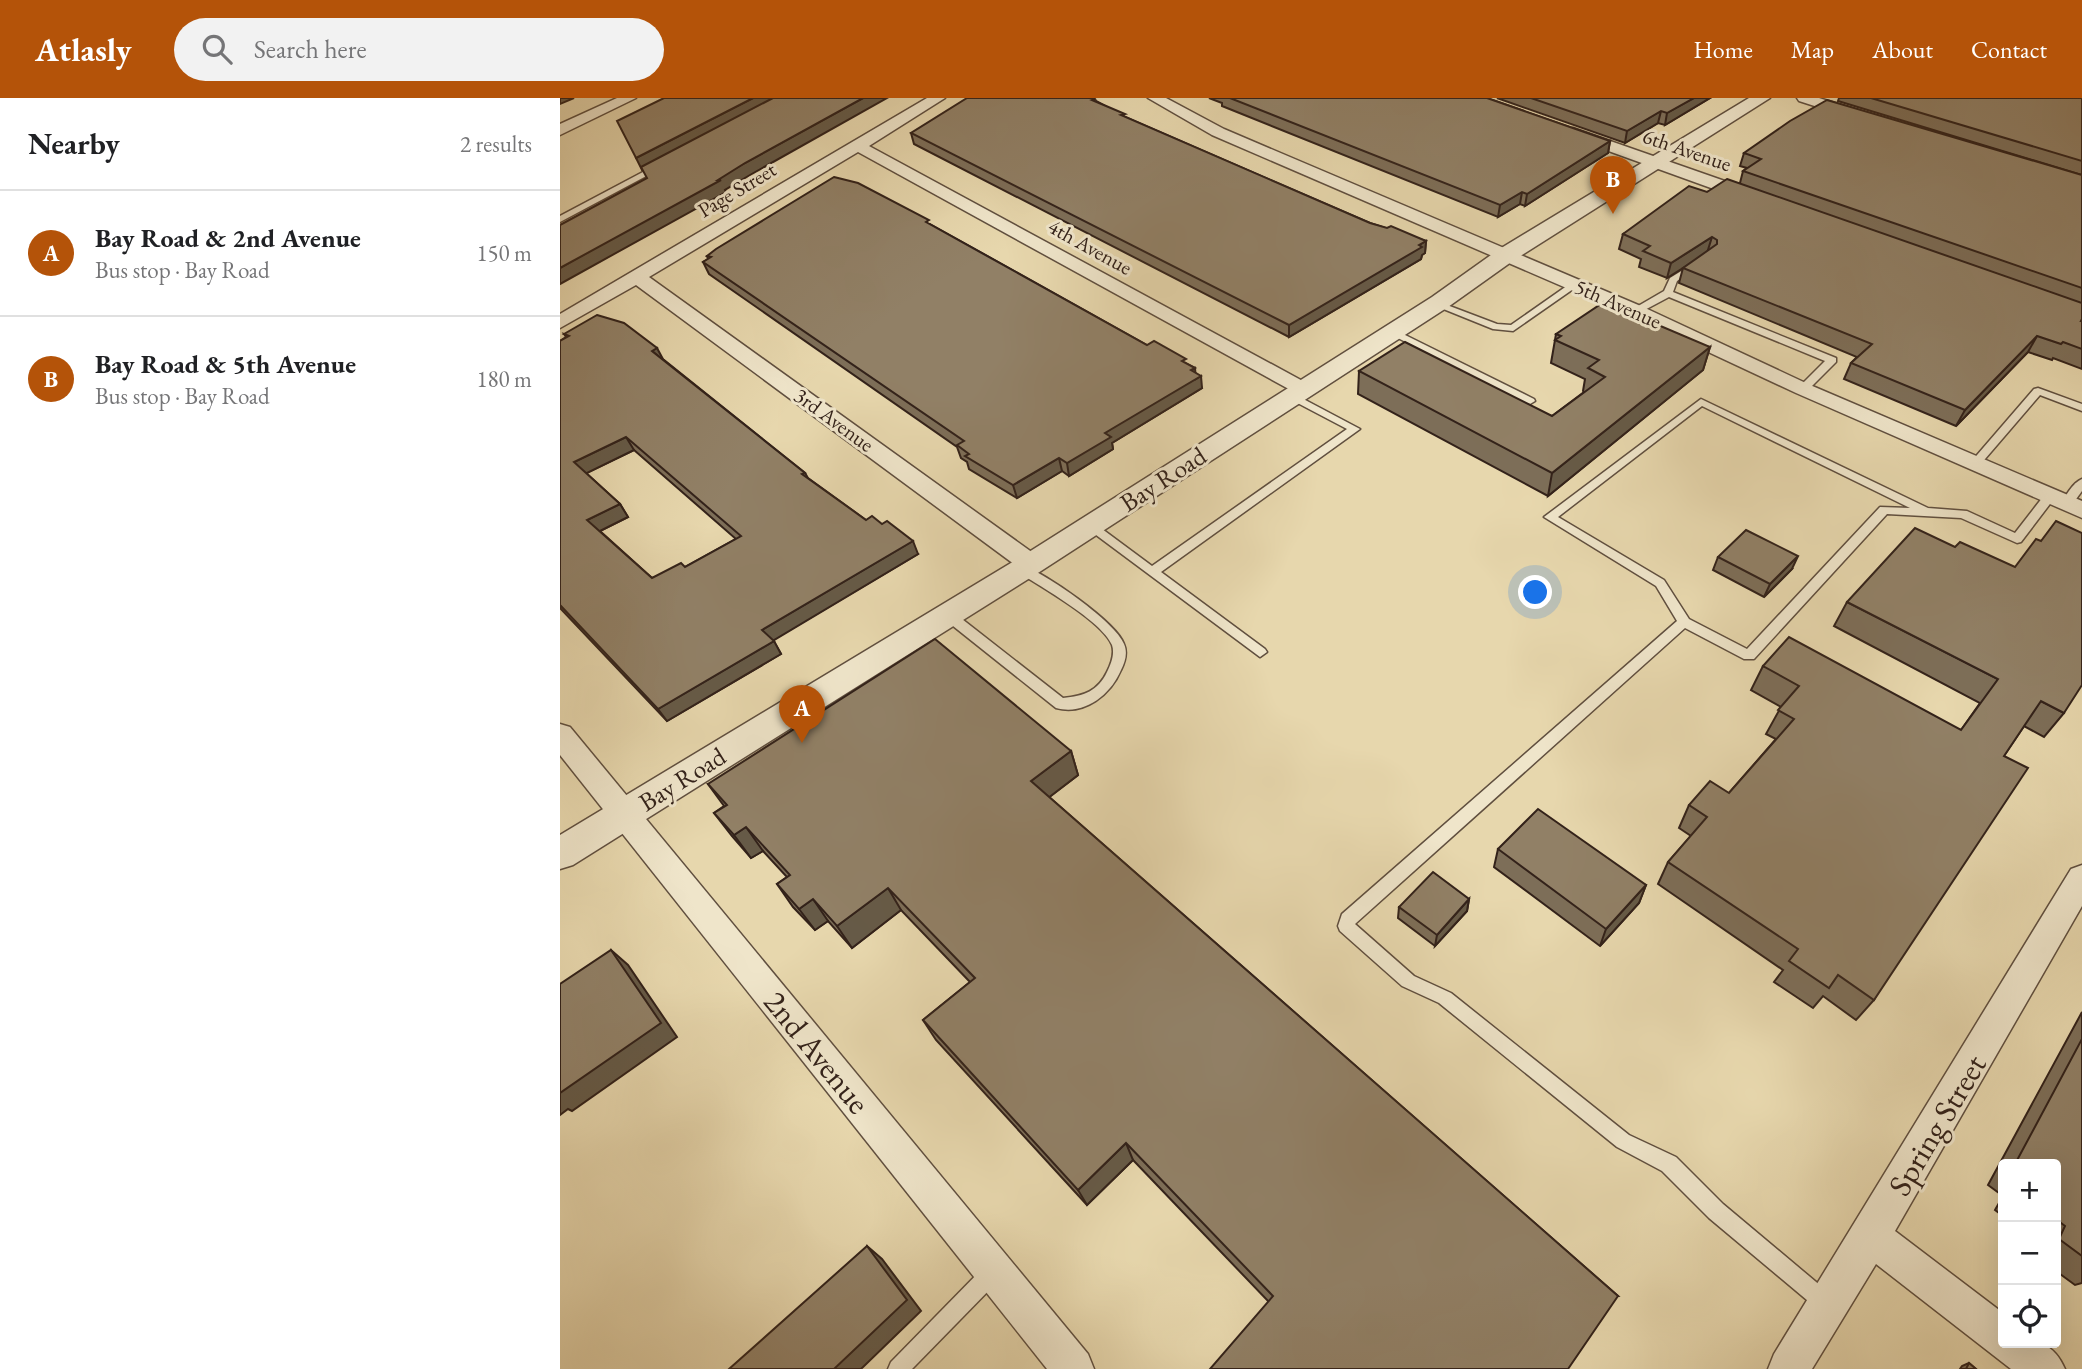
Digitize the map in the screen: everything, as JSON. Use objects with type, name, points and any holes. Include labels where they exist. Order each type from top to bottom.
[{"type":"street","points":[[560,130],[629,98]]},
{"type":"street","name":"Page Street","points":[[560,322],[937,98]]},
{"type":"street","name":"5th Avenue","points":[[1155,98],[1218,132],[1636,311],[1803,389],[2066,503]]},
{"type":"street","name":"Bay Road","points":[[560,854],[1026,567],[1393,332],[1506,255],[1761,98]]},
{"type":"street","points":[[1804,98],[1870,118]]},
{"type":"street","name":"6th Avenue","points":[[1551,125],[1772,204]]},
{"type":"street","name":"4th Avenue","points":[[856,145],[1297,393]]},
{"type":"street","name":"3rd Avenue","points":[[637,277],[1026,567]]},
{"type":"street","name":"2nd Avenue","points":[[560,735],[1073,1369]]},
{"type":"street","name":"Spring Street","points":[[1789,1369],[1871,1236],[2082,878]]},
{"type":"street","points":[[1871,1236],[1998,1334]]},
{"type":"street","points":[[2016,1348],[2043,1369]]},
{"type":"lane","points":[[560,219],[669,162]]},
{"type":"lane","points":[[1636,311],[1668,293],[1673,281],[1706,258]]},
{"type":"lane","points":[[1436,304],[1496,327],[1513,328],[1574,285]]},
{"type":"lane","points":[[1668,293],[1832,360],[1803,389]]},
{"type":"lane","points":[[1393,332],[1530,401]]},
{"type":"lane","points":[[1975,464],[2038,391],[2082,408]]},
{"type":"lane","points":[[1152,572],[1355,429],[1297,393]]},
{"type":"lane","points":[[1930,513],[1702,402],[1550,517],[1660,583],[1684,622],[1749,656],[1884,509],[1930,513],[1963,514],[2017,539],[2066,503],[2082,483]]},
{"type":"lane","points":[[1090,526],[1260,652]]},
{"type":"lane","points":[[948,615],[1061,704],[1089,701],[1108,684],[1120,659],[1118,643],[1098,621],[1026,567]]},
{"type":"lane","points":[[1684,622],[1348,919],[1346,926],[1408,981],[1445,998],[1623,1141],[1669,1164],[1716,1211],[1828,1304]]},
{"type":"lane","points":[[898,1369],[994,1271]]},
{"type":"building","points":[[664,98],[753,98],[636,158],[617,121]]},
{"type":"building","points":[[773,98],[863,98],[560,268],[560,225],[647,178],[641,167]]},
{"type":"building","points":[[967,98],[1094,98],[1092,100],[1125,114],[1121,115],[1370,223],[1387,228],[1391,226],[1426,241],[1419,245],[1422,247],[1289,325],[911,133]]},
{"type":"building","points":[[1230,98],[1487,98],[1610,141],[1527,194],[1522,192],[1500,205]]},
{"type":"building","points":[[1531,98],[1694,98],[1667,113],[1661,111],[1627,131]]},
{"type":"building","points":[[1871,98],[2082,98],[2082,161]]},
{"type":"building","points":[[1827,100],[2082,175],[2082,288],[1743,171],[1761,159],[1744,153],[1790,121]]},
{"type":"building","points":[[834,177],[858,183],[929,220],[926,222],[1147,345],[1154,341],[1186,359],[1182,361],[1195,368],[1191,370],[1201,376],[1105,433],[1111,437],[1067,463],[1059,458],[1013,485],[965,456],[969,454],[957,445],[964,441],[703,262],[711,257],[707,256],[716,249]]},
{"type":"building","points":[[1727,179],[2082,303],[2082,349],[2037,336],[1965,410],[1851,363],[1872,344],[1683,268],[1717,244],[1717,240],[1712,237],[1671,263],[1643,251],[1650,246],[1623,234],[1689,186],[1707,192]]},
{"type":"building","points":[[1604,302],[1710,347],[1552,473],[1359,371],[1405,342],[1552,416],[1605,377],[1588,368],[1599,360],[1555,340],[1561,336],[1556,334]]},
{"type":"building","points":[[597,315],[624,323],[657,348],[652,351],[805,473],[802,474],[866,520],[872,516],[882,524],[887,521],[913,541],[762,630],[774,641],[658,709],[560,605],[560,341],[569,336],[564,334]],"holes":[[[626,437],[741,536],[685,567],[681,563],[652,578],[587,520],[620,504],[574,462]]]},
{"type":"building","points":[[2056,521],[2082,533],[2082,685],[2064,713],[2041,701],[2004,756],[2028,768],[1874,1000],[1838,975],[1829,988],[1789,961],[1798,949],[1668,862],[1707,817],[1689,805],[1710,781],[1729,793],[1794,719],[1778,710],[1799,686],[1763,666],[1789,637],[1961,730],[1998,679],[1847,602],[1915,528],[1955,547],[1960,542],[2015,567],[2036,539],[2041,541]]},
{"type":"building","points":[[1746,530],[1798,556],[1770,584],[1718,557]]},
{"type":"building","points":[[935,639],[1071,751],[1031,781],[1618,1296],[1568,1369],[1210,1369],[1273,1296],[1126,1143],[1078,1190],[923,1020],[975,978],[888,888],[837,926],[813,899],[799,909],[777,884],[790,875],[746,827],[734,835],[714,813],[727,805],[708,784]]},
{"type":"building","points":[[1538,809],[1646,885],[1606,929],[1498,849]]},
{"type":"building","points":[[1433,872],[1469,899],[1437,935],[1399,907]]},
{"type":"building","points":[[611,950],[661,1023],[560,1093],[560,984]]},
{"type":"building","points":[[2082,1039],[2082,1256],[2061,1240],[2065,1226],[2061,1223],[2061,1159],[2018,1159]]},
{"type":"building","points":[[867,1246],[907,1300],[834,1369],[729,1369]]},
{"type":"place","name":"Bay Road & 5th Avenue","points":[[1613,214]]},
{"type":"place","name":"Bay Road & 2nd Avenue","points":[[802,743]]}]
